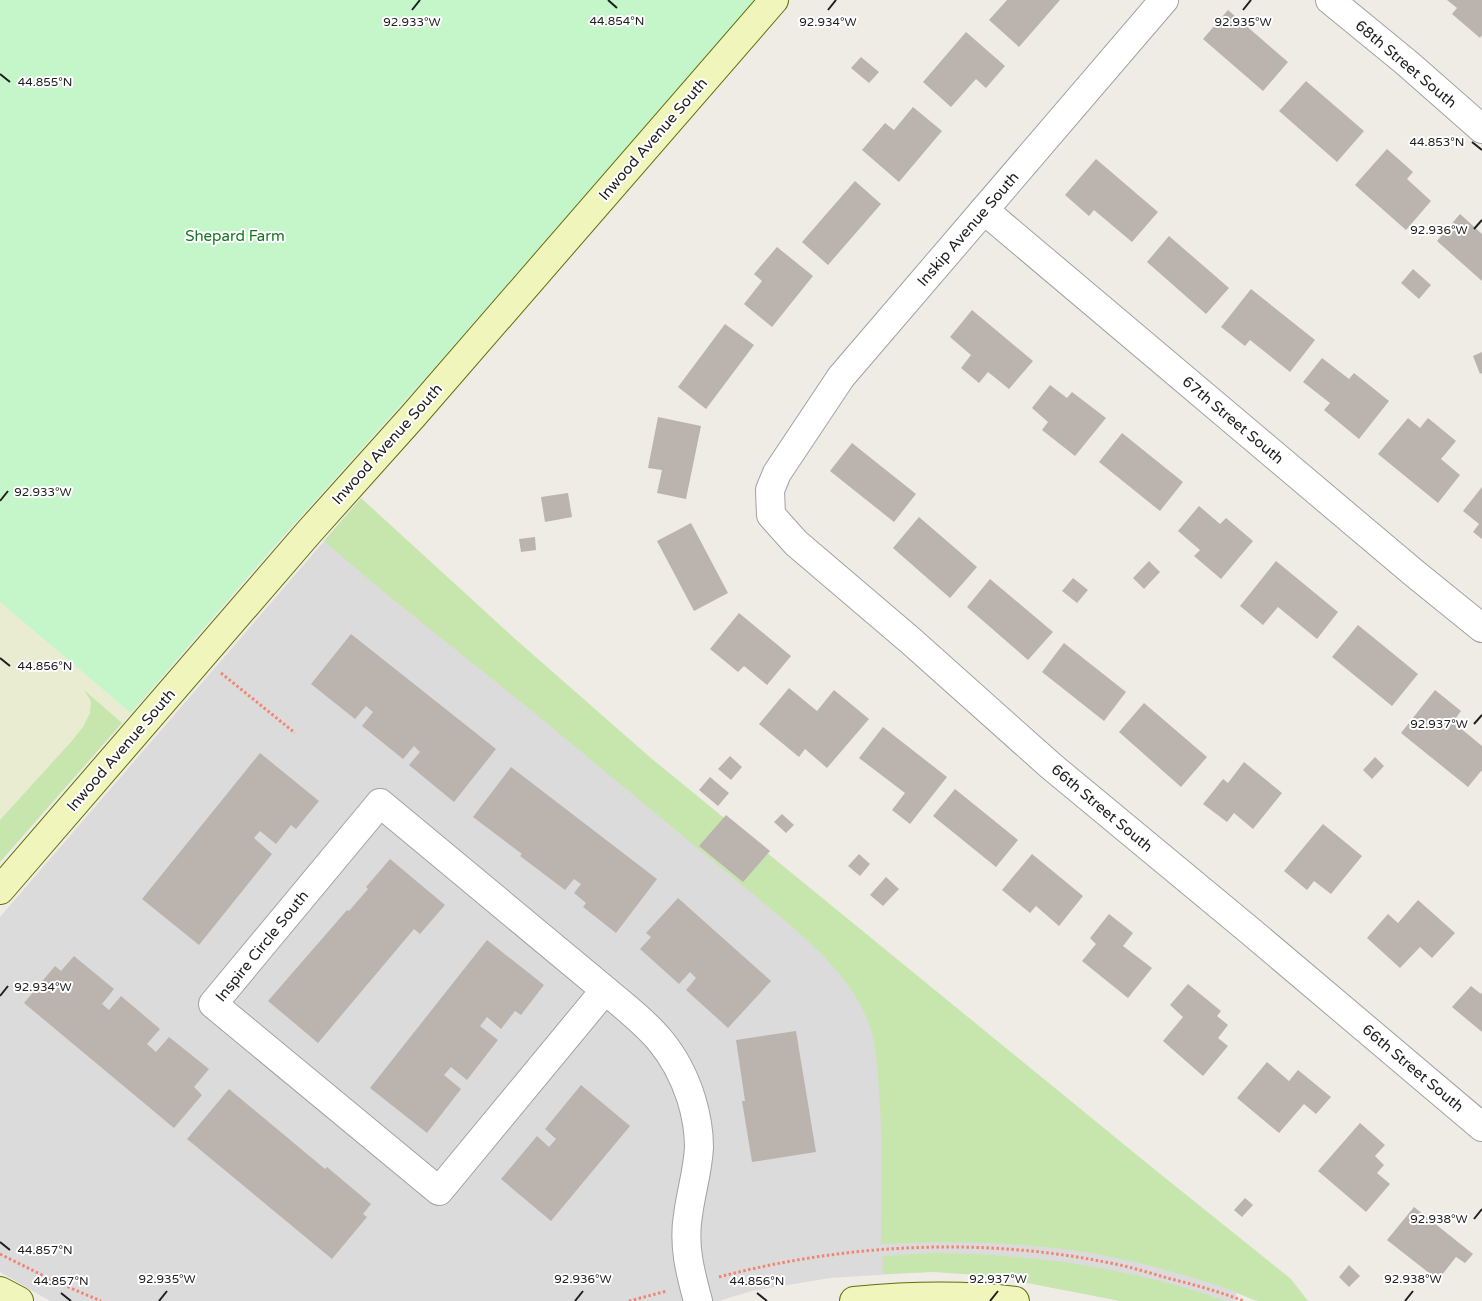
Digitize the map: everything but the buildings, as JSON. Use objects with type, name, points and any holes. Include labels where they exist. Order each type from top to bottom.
[{"type":"street","name":"Inwood Avenue South","points":[[0,890],[309,532],[413,416],[774,0]]},
{"type":"street","name":"Inskip Avenue South","points":[[782,465],[841,377],[1164,0]]},
{"type":"street","name":"68th Street South","points":[[1330,0],[1407,63],[1482,129]]},
{"type":"street","name":"67th Street South","points":[[984,210],[1482,628]]},
{"type":"street","name":"66th Street South","points":[[782,465],[770,490],[771,515],[796,544],[911,641],[1051,766],[1482,1127]]},
{"type":"street","name":"Inspire Circle South","points":[[605,990],[439,1190],[214,1004],[380,803],[639,1018],[662,1042],[680,1068],[694,1106],[698,1126],[699,1146],[694,1186],[688,1213],[686,1246],[698,1301]]},
{"type":"street","points":[[0,1291],[19,1301]]},
{"type":"street","points":[[854,1301],[953,1296],[1015,1301]]},
{"type":"path","points":[[202,656],[295,733]]},
{"type":"path","points":[[729,1274],[774,1264],[860,1252],[926,1247],[986,1248],[1056,1254],[1113,1263],[1244,1301]]},
{"type":"path","points":[[0,1254],[54,1281],[101,1301]]},
{"type":"path","points":[[629,1301],[660,1293]]},
{"type":"shaded area","points":[[332,532],[1237,1292],[1234,1301],[1121,1301],[992,1276],[952,1272],[925,1272],[830,1278],[752,1291],[719,1301],[50,1301],[0,1272],[0,917]]},
{"type":"green space","name":"Shepard Farm","points":[[0,0],[755,0],[434,368],[278,542],[131,713],[0,602]]},
{"type":"green space","points":[[361,498],[514,638],[652,759],[1291,1279],[1308,1301],[1258,1301],[1223,1287],[1157,1268],[1104,1255],[1072,1250],[1009,1244],[945,1242],[881,1244],[881,1129],[876,1058],[873,1037],[866,1016],[844,980],[824,956],[789,924],[324,541]]},
{"type":"green space","points":[[0,602],[131,713],[0,862]]},
{"type":"green space","points":[[84,690],[122,723],[0,862],[0,820],[83,727],[90,713],[91,701]]},
{"type":"green space","points":[[935,1253],[1009,1256],[1082,1265],[1155,1280],[1226,1301],[1121,1301],[992,1276],[933,1272],[883,1274],[883,1256]]}]
